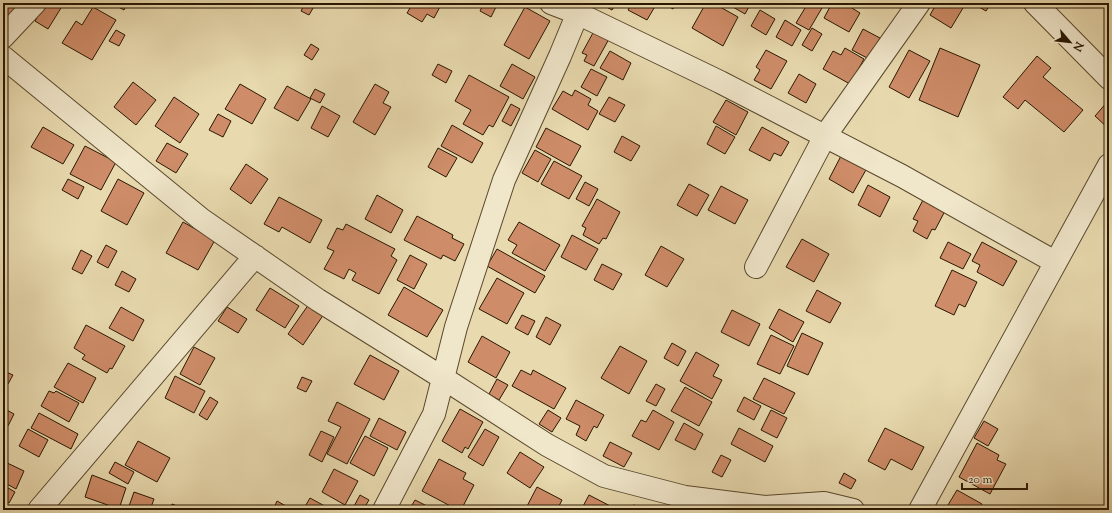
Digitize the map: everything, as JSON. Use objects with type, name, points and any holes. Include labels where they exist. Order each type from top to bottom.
[{"type":"street","points":[[3,37],[35,3]]},
{"type":"street","points":[[551,3],[580,8],[902,176],[1055,262]]},
{"type":"street","points":[[756,267],[825,136],[920,3]]},
{"type":"street","points":[[1036,3],[1109,78]]},
{"type":"street","points":[[384,510],[434,414],[456,327],[504,180],[580,8]]},
{"type":"street","points":[[3,57],[201,219],[318,300],[547,445],[604,476],[685,497],[765,507],[824,503],[852,510]]},
{"type":"street","points":[[920,510],[1109,165]]},
{"type":"street","points":[[39,510],[255,256]]},
{"type":"building","points":[[3,3],[23,3],[10,16],[3,9]]},
{"type":"building","points":[[41,3],[52,3],[61,8],[48,29],[35,21],[37,18],[34,16]]},
{"type":"building","points":[[111,3],[127,3],[124,10]]},
{"type":"building","points":[[305,3],[316,3],[309,15],[301,11]]},
{"type":"building","points":[[413,3],[442,3],[434,18],[427,14],[422,22],[407,13]]},
{"type":"building","points":[[484,3],[498,3],[491,17],[480,11]]},
{"type":"building","points":[[599,3],[616,3],[612,10]]},
{"type":"building","points":[[632,3],[657,3],[647,20],[628,10]]},
{"type":"building","points":[[663,3],[676,3],[673,9]]},
{"type":"building","points":[[706,3],[713,3],[738,17],[723,46],[692,28]]},
{"type":"building","points":[[726,3],[751,3],[745,14]]},
{"type":"building","points":[[808,3],[813,3],[822,8],[809,30],[796,23]]},
{"type":"building","points":[[832,3],[844,3],[860,13],[849,32],[824,18]]},
{"type":"building","points":[[937,3],[966,3],[951,28],[930,15]]},
{"type":"building","points":[[972,3],[991,3],[986,11]]},
{"type":"building","points":[[93,7],[116,20],[92,60],[62,43],[76,21],[82,25]]},
{"type":"building","points":[[525,7],[550,21],[529,59],[504,45]]},
{"type":"building","points":[[760,10],[775,19],[766,35],[751,26]]},
{"type":"building","points":[[785,20],[801,30],[792,46],[776,37]]},
{"type":"building","points":[[812,28],[822,34],[812,51],[802,45]]},
{"type":"building","points":[[863,29],[880,38],[869,59],[852,50]]},
{"type":"building","points":[[116,30],[125,35],[119,46],[109,41]]},
{"type":"building","points":[[594,31],[609,39],[594,66],[584,61],[587,55],[582,53]]},
{"type":"building","points":[[311,44],[319,49],[312,60],[304,55]]},
{"type":"building","points":[[845,48],[864,59],[850,84],[823,69],[833,51],[841,55]]},
{"type":"building","points":[[940,48],[980,65],[958,117],[919,100]]},
{"type":"building","points":[[766,50],[787,61],[771,89],[754,80],[760,70],[756,67]]},
{"type":"building","points":[[909,50],[930,61],[909,98],[889,87]]},
{"type":"building","points":[[610,51],[631,63],[623,80],[600,68]]},
{"type":"building","points":[[1037,56],[1051,68],[1043,77],[1083,110],[1064,132],[1025,100],[1018,109],[1003,97]]},
{"type":"building","points":[[438,64],[452,71],[446,83],[432,75]]},
{"type":"building","points":[[512,64],[535,77],[523,99],[500,86]]},
{"type":"building","points":[[591,69],[607,77],[597,96],[581,87]]},
{"type":"building","points":[[799,74],[816,84],[806,103],[788,93]]},
{"type":"building","points":[[469,75],[509,97],[493,127],[489,125],[483,135],[463,124],[471,110],[455,101]]},
{"type":"building","points":[[133,82],[156,100],[136,125],[114,107]]},
{"type":"building","points":[[240,84],[266,99],[252,124],[225,109]]},
{"type":"building","points":[[375,84],[389,92],[383,103],[391,107],[375,135],[353,122]]},
{"type":"building","points":[[287,86],[311,99],[298,121],[274,108]]},
{"type":"building","points":[[315,89],[325,94],[320,103],[310,98]]},
{"type":"building","points":[[575,90],[591,99],[588,105],[598,111],[588,130],[552,109],[563,91],[572,96]]},
{"type":"building","points":[[174,97],[199,114],[180,143],[155,126]]},
{"type":"building","points":[[609,97],[625,105],[615,122],[599,114]]},
{"type":"building","points":[[726,100],[748,112],[736,135],[713,122]]},
{"type":"building","points":[[1108,101],[1109,102],[1109,129],[1095,116]]},
{"type":"building","points":[[511,104],[520,109],[511,126],[502,121]]},
{"type":"building","points":[[322,106],[340,116],[328,137],[311,128]]},
{"type":"building","points":[[218,114],[231,121],[223,137],[209,130]]},
{"type":"building","points":[[452,125],[483,143],[472,163],[441,146]]},
{"type":"building","points":[[716,126],[735,137],[725,154],[707,144]]},
{"type":"building","points":[[43,127],[74,145],[63,164],[31,147]]},
{"type":"building","points":[[762,127],[789,142],[781,156],[774,153],[770,161],[749,150]]},
{"type":"building","points":[[546,128],[581,146],[570,166],[536,147]]},
{"type":"building","points":[[622,136],[640,146],[631,161],[614,152]]},
{"type":"building","points":[[167,143],[188,154],[176,173],[156,161]]},
{"type":"building","points":[[85,146],[116,162],[101,190],[70,174]]},
{"type":"building","points":[[438,148],[457,158],[446,177],[428,167]]},
{"type":"building","points":[[535,150],[551,159],[538,182],[522,173]]},
{"type":"building","points":[[842,154],[867,168],[853,193],[829,179]]},
{"type":"building","points":[[554,161],[582,176],[569,199],[541,184]]},
{"type":"building","points":[[246,164],[268,179],[251,204],[230,189]]},
{"type":"building","points":[[68,179],[84,187],[78,199],[62,190]]},
{"type":"building","points":[[118,179],[144,193],[127,225],[101,211]]},
{"type":"building","points":[[585,182],[598,189],[589,206],[576,199]]},
{"type":"building","points":[[689,184],[709,195],[697,216],[677,205]]},
{"type":"building","points":[[868,185],[890,197],[880,217],[858,205]]},
{"type":"building","points":[[721,186],[748,200],[735,224],[708,210]]},
{"type":"building","points":[[377,195],[403,210],[391,233],[365,219]]},
{"type":"building","points":[[279,197],[322,220],[310,243],[282,227],[279,232],[264,224]]},
{"type":"building","points":[[597,199],[620,212],[606,239],[603,238],[599,244],[583,235],[586,228],[582,226]]},
{"type":"building","points":[[923,200],[945,211],[935,230],[932,229],[927,239],[913,231],[918,221],[913,219]]},
{"type":"building","points":[[417,216],[453,235],[452,238],[464,244],[455,261],[443,255],[441,259],[404,240]]},
{"type":"building","points":[[183,222],[215,240],[198,270],[166,253]]},
{"type":"building","points":[[519,222],[560,245],[545,271],[512,253],[517,245],[508,240]]},
{"type":"building","points":[[346,224],[395,249],[391,256],[397,260],[379,294],[352,280],[356,273],[349,269],[344,279],[324,269],[334,251],[327,248],[337,228],[343,230]]},
{"type":"building","points":[[572,235],[598,249],[586,270],[561,257]]},
{"type":"building","points":[[802,239],[829,254],[814,282],[786,267]]},
{"type":"building","points":[[948,242],[971,254],[963,269],[940,258]]},
{"type":"building","points":[[982,242],[1017,261],[1003,286],[977,272],[980,265],[972,261]]},
{"type":"building","points":[[106,245],[117,251],[108,268],[97,262]]},
{"type":"building","points":[[661,246],[684,259],[667,287],[645,275]]},
{"type":"building","points":[[497,249],[545,276],[535,293],[487,266]]},
{"type":"building","points":[[81,250],[92,256],[82,274],[72,269]]},
{"type":"building","points":[[410,255],[427,264],[414,289],[397,280]]},
{"type":"building","points":[[602,264],[622,274],[613,290],[594,280]]},
{"type":"building","points":[[952,270],[977,282],[965,307],[959,304],[954,315],[935,306]]},
{"type":"building","points":[[122,271],[136,279],[129,292],[115,285]]},
{"type":"building","points":[[497,278],[524,293],[507,324],[479,309]]},
{"type":"building","points":[[404,287],[443,310],[427,337],[388,315]]},
{"type":"building","points":[[270,288],[299,306],[285,328],[256,310]]},
{"type":"building","points":[[817,290],[841,303],[830,323],[806,311]]},
{"type":"building","points":[[309,304],[324,314],[303,345],[288,334]]},
{"type":"building","points":[[121,307],[144,320],[133,341],[109,328]]},
{"type":"building","points":[[227,307],[247,319],[238,333],[218,321]]},
{"type":"building","points":[[779,309],[804,322],[793,342],[769,328]]},
{"type":"building","points":[[732,310],[760,324],[749,346],[721,332]]},
{"type":"building","points":[[522,315],[535,321],[528,335],[515,328]]},
{"type":"building","points":[[546,317],[561,325],[550,345],[536,337]]},
{"type":"building","points":[[86,325],[125,346],[112,369],[110,368],[107,373],[82,359],[85,355],[74,348]]},
{"type":"building","points":[[802,333],[823,343],[808,375],[787,366]]},
{"type":"building","points":[[771,335],[794,346],[780,374],[757,364]]},
{"type":"building","points":[[482,336],[510,352],[496,378],[468,362]]},
{"type":"building","points":[[672,343],[686,351],[678,366],[664,358]]},
{"type":"building","points":[[620,346],[647,361],[629,394],[601,378]]},
{"type":"building","points":[[194,347],[215,358],[200,385],[180,374]]},
{"type":"building","points":[[696,352],[719,365],[713,376],[722,380],[712,399],[680,381]]},
{"type":"building","points":[[370,355],[399,371],[384,400],[354,384]]},
{"type":"building","points":[[68,363],[96,378],[83,403],[54,387]]},
{"type":"building","points":[[521,370],[531,375],[533,370],[566,388],[554,409],[512,386]]},
{"type":"building","points":[[6,372],[13,375],[8,384],[3,382]]},
{"type":"building","points":[[175,376],[205,391],[194,413],[165,398]]},
{"type":"building","points":[[302,377],[312,381],[306,392],[297,388]]},
{"type":"building","points":[[764,378],[795,393],[784,414],[753,399]]},
{"type":"building","points":[[497,379],[508,385],[499,400],[489,394]]},
{"type":"building","points":[[656,384],[665,389],[656,406],[646,401]]},
{"type":"building","points":[[685,387],[712,402],[699,426],[671,411]]},
{"type":"building","points":[[49,391],[54,393],[56,391],[79,403],[69,422],[41,406]]},
{"type":"building","points":[[210,397],[218,402],[207,420],[199,415]]},
{"type":"building","points":[[744,397],[761,406],[754,420],[737,411]]},
{"type":"building","points":[[576,400],[604,415],[597,428],[594,426],[586,441],[576,435],[580,426],[566,419]]},
{"type":"building","points":[[337,402],[370,419],[347,464],[327,454],[341,427],[328,421]]},
{"type":"building","points":[[3,408],[14,414],[8,426],[3,424]]},
{"type":"building","points":[[460,409],[483,422],[468,449],[465,447],[462,453],[442,441]]},
{"type":"building","points":[[548,410],[561,418],[552,432],[539,424]]},
{"type":"building","points":[[653,410],[674,422],[659,450],[632,436],[641,420],[646,422]]},
{"type":"building","points":[[771,410],[787,418],[777,438],[761,430]]},
{"type":"building","points":[[39,413],[78,434],[71,449],[31,428]]},
{"type":"building","points":[[379,418],[406,432],[397,450],[370,436]]},
{"type":"building","points":[[984,421],[998,429],[988,446],[974,438]]},
{"type":"building","points":[[684,423],[703,434],[695,450],[675,440]]},
{"type":"building","points":[[739,428],[773,446],[765,462],[731,444]]},
{"type":"building","points":[[885,428],[924,447],[912,470],[891,459],[885,470],[868,461]]},
{"type":"building","points":[[28,429],[48,440],[39,457],[19,446]]},
{"type":"building","points":[[485,429],[499,437],[483,466],[468,457]]},
{"type":"building","points":[[321,431],[334,437],[322,462],[309,455]]},
{"type":"building","points":[[365,436],[388,448],[374,476],[350,463]]},
{"type":"building","points":[[138,441],[170,458],[157,482],[125,465]]},
{"type":"building","points":[[610,442],[632,453],[624,467],[603,456]]},
{"type":"building","points":[[977,443],[999,455],[997,460],[1006,464],[990,494],[959,477]]},
{"type":"building","points":[[520,452],[544,467],[530,488],[507,473]]},
{"type":"building","points":[[721,455],[731,460],[722,477],[712,472]]},
{"type":"building","points":[[439,459],[466,473],[463,479],[474,485],[461,510],[458,510],[422,491]]},
{"type":"building","points":[[3,461],[24,471],[16,489],[3,482]]},
{"type":"building","points":[[115,462],[134,472],[128,484],[109,473]]},
{"type":"building","points":[[334,469],[358,481],[345,505],[322,492]]},
{"type":"building","points":[[844,473],[856,480],[851,489],[839,483]]},
{"type":"building","points":[[92,475],[126,488],[119,509],[85,497]]},
{"type":"building","points":[[3,485],[15,492],[9,503],[3,500]]},
{"type":"building","points":[[537,487],[562,500],[557,510],[525,510]]},
{"type":"building","points":[[957,490],[982,504],[979,510],[945,510]]},
{"type":"building","points":[[134,492],[154,499],[150,510],[128,509]]},
{"type":"building","points":[[360,495],[369,500],[363,510],[352,510]]},
{"type":"building","points":[[589,495],[618,510],[581,510]]},
{"type":"building","points":[[310,498],[332,510],[303,510]]},
{"type":"building","points":[[415,500],[435,510],[409,510]]},
{"type":"building","points":[[277,501],[293,510],[273,510]]},
{"type":"building","points":[[172,504],[187,510],[170,510]]},
{"type":"building","points":[[633,505],[656,510],[632,510]]}]
